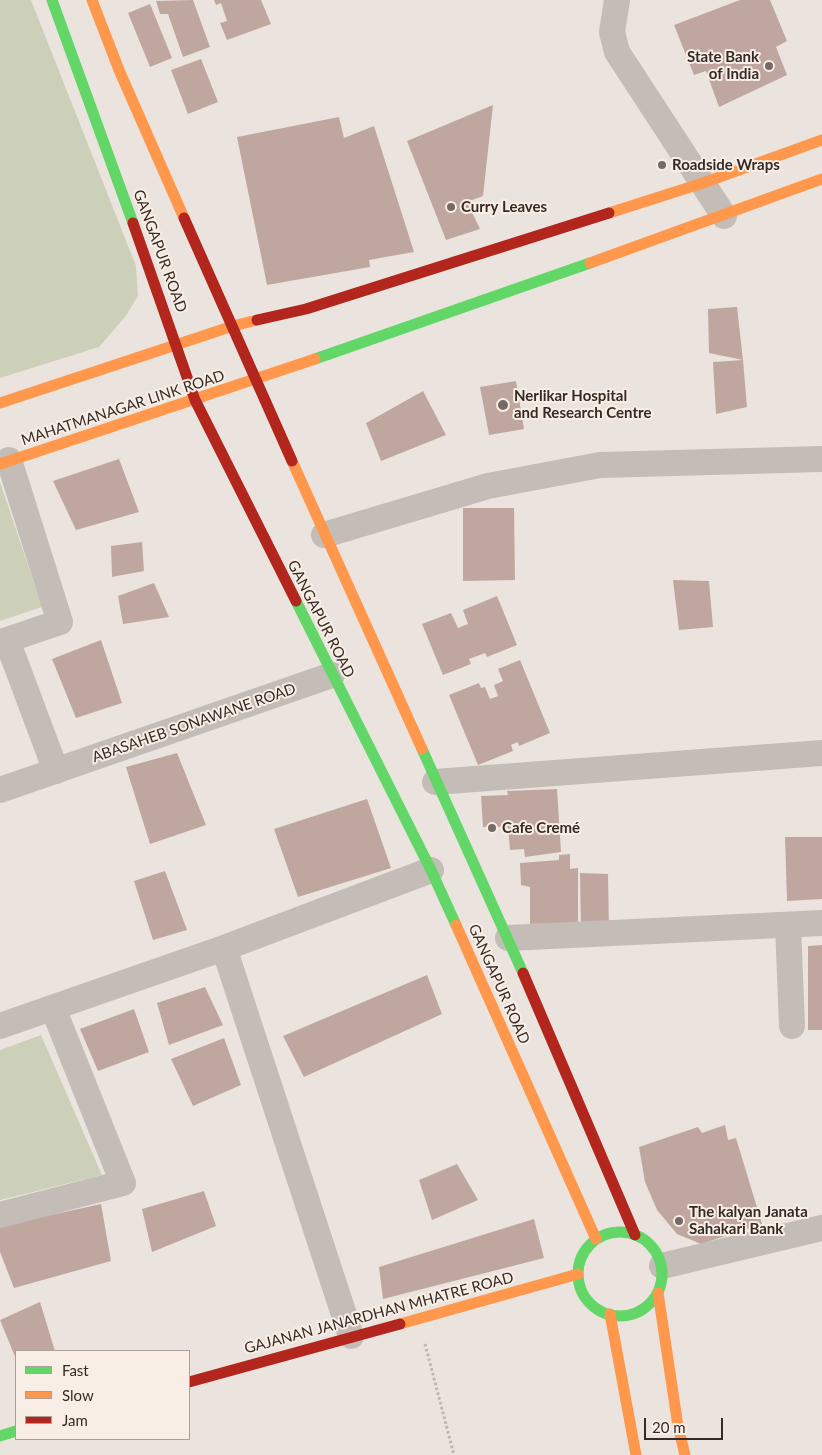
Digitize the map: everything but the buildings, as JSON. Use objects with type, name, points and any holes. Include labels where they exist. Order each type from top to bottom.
[{"type":"main road","name":"GANGAPUR ROAD","points":[[52,0],[177,344],[195,400],[431,870],[596,1239]]},
{"type":"main road","name":"GANGAPUR ROAD","points":[[92,0],[119,70],[233,326],[255,380],[435,782],[508,938],[636,1235]]},
{"type":"main road","points":[[0,402],[233,326],[306,309],[703,183],[822,140]]},
{"type":"main road","name":"MAHATMANAGAR LINK ROAD","points":[[4,462],[255,380],[724,216],[822,179]]},
{"type":"main road","points":[[615,1233],[636,1235],[647,1242],[656,1252],[662,1266],[662,1280],[658,1293],[650,1304],[638,1312],[624,1316],[610,1314],[598,1309],[587,1300],[581,1288],[578,1274],[584,1255],[596,1239],[615,1233]]},
{"type":"main road","name":"GAJANAN JANARDHAN MHATRE ROAD","points":[[190,1382],[578,1274]]},
{"type":"main road","points":[[658,1293],[678,1426],[685,1455]]},
{"type":"main road","points":[[610,1314],[636,1455]]},
{"type":"main road","points":[[0,1436],[15,1431]]},
{"type":"street","points":[[617,0],[612,32],[617,52],[724,216]]},
{"type":"street","points":[[324,535],[488,486],[600,465],[822,459]]},
{"type":"street","points":[[4,462],[60,622],[3,641],[56,771]]},
{"type":"street","name":"ABASAHEB SONAWANE ROAD","points":[[0,790],[332,675]]},
{"type":"street","points":[[435,782],[822,753]]},
{"type":"street","points":[[0,1026],[224,948],[431,870]]},
{"type":"street","points":[[508,938],[822,923]]},
{"type":"street","points":[[788,925],[792,1026]]},
{"type":"street","points":[[224,948],[351,1336]]},
{"type":"street","points":[[0,1215],[123,1183],[54,1008]]},
{"type":"street","points":[[662,1266],[822,1228]]},
{"type":"path","points":[[418,1318],[454,1455]]},
{"type":"green space","points":[[0,0],[31,0],[136,266],[138,296],[125,317],[99,347],[0,378]]},
{"type":"green space","points":[[0,482],[42,607],[0,621]]},
{"type":"green space","points":[[41,1035],[102,1175],[0,1200],[0,1050]]},
{"type":"traffic: fast","points":[[52,0],[133,223]]},
{"type":"traffic: fast","points":[[315,359],[590,263]]},
{"type":"traffic: fast","points":[[296,601],[431,870],[456,925]]},
{"type":"traffic: fast","points":[[422,749],[523,973]]},
{"type":"traffic: fast","points":[[620,1232],[643,1239],[655,1251],[662,1274],[655,1297],[643,1309],[620,1316],[597,1309],[585,1297],[578,1274],[585,1251],[597,1239],[620,1232]]},
{"type":"traffic: fast","points":[[0,1436],[15,1431]]},
{"type":"traffic: slow","points":[[92,0],[119,70],[184,218]]},
{"type":"traffic: slow","points":[[609,213],[703,183],[822,140]]},
{"type":"traffic: slow","points":[[590,263],[822,179]]},
{"type":"traffic: slow","points":[[0,403],[233,326],[257,320]]},
{"type":"traffic: slow","points":[[0,464],[315,359]]},
{"type":"traffic: slow","points":[[292,461],[422,749]]},
{"type":"traffic: slow","points":[[456,925],[596,1239]]},
{"type":"traffic: slow","points":[[400,1324],[578,1274]]},
{"type":"traffic: slow","points":[[658,1293],[678,1426],[685,1455]]},
{"type":"traffic: slow","points":[[610,1314],[636,1455]]},
{"type":"traffic: jam","points":[[257,320],[306,309],[609,213]]},
{"type":"traffic: jam","points":[[184,218],[292,461]]},
{"type":"traffic: jam","points":[[133,223],[195,400],[296,601]]},
{"type":"traffic: jam","points":[[523,973],[635,1235]]},
{"type":"traffic: jam","points":[[190,1382],[400,1324]]},
{"type":"place","name":"State Bank of India","points":[[769,66]]},
{"type":"place","name":"Roadside Wraps","points":[[662,165]]},
{"type":"place","name":"Curry Leaves","points":[[451,207]]},
{"type":"place","name":"Nerlikar Hospital and Research Centre","points":[[503,405]]},
{"type":"place","name":"Cafe Cremé","points":[[492,828]]},
{"type":"place","name":"The kalyan Janata Sahakari Bank","points":[[679,1221]]}]
